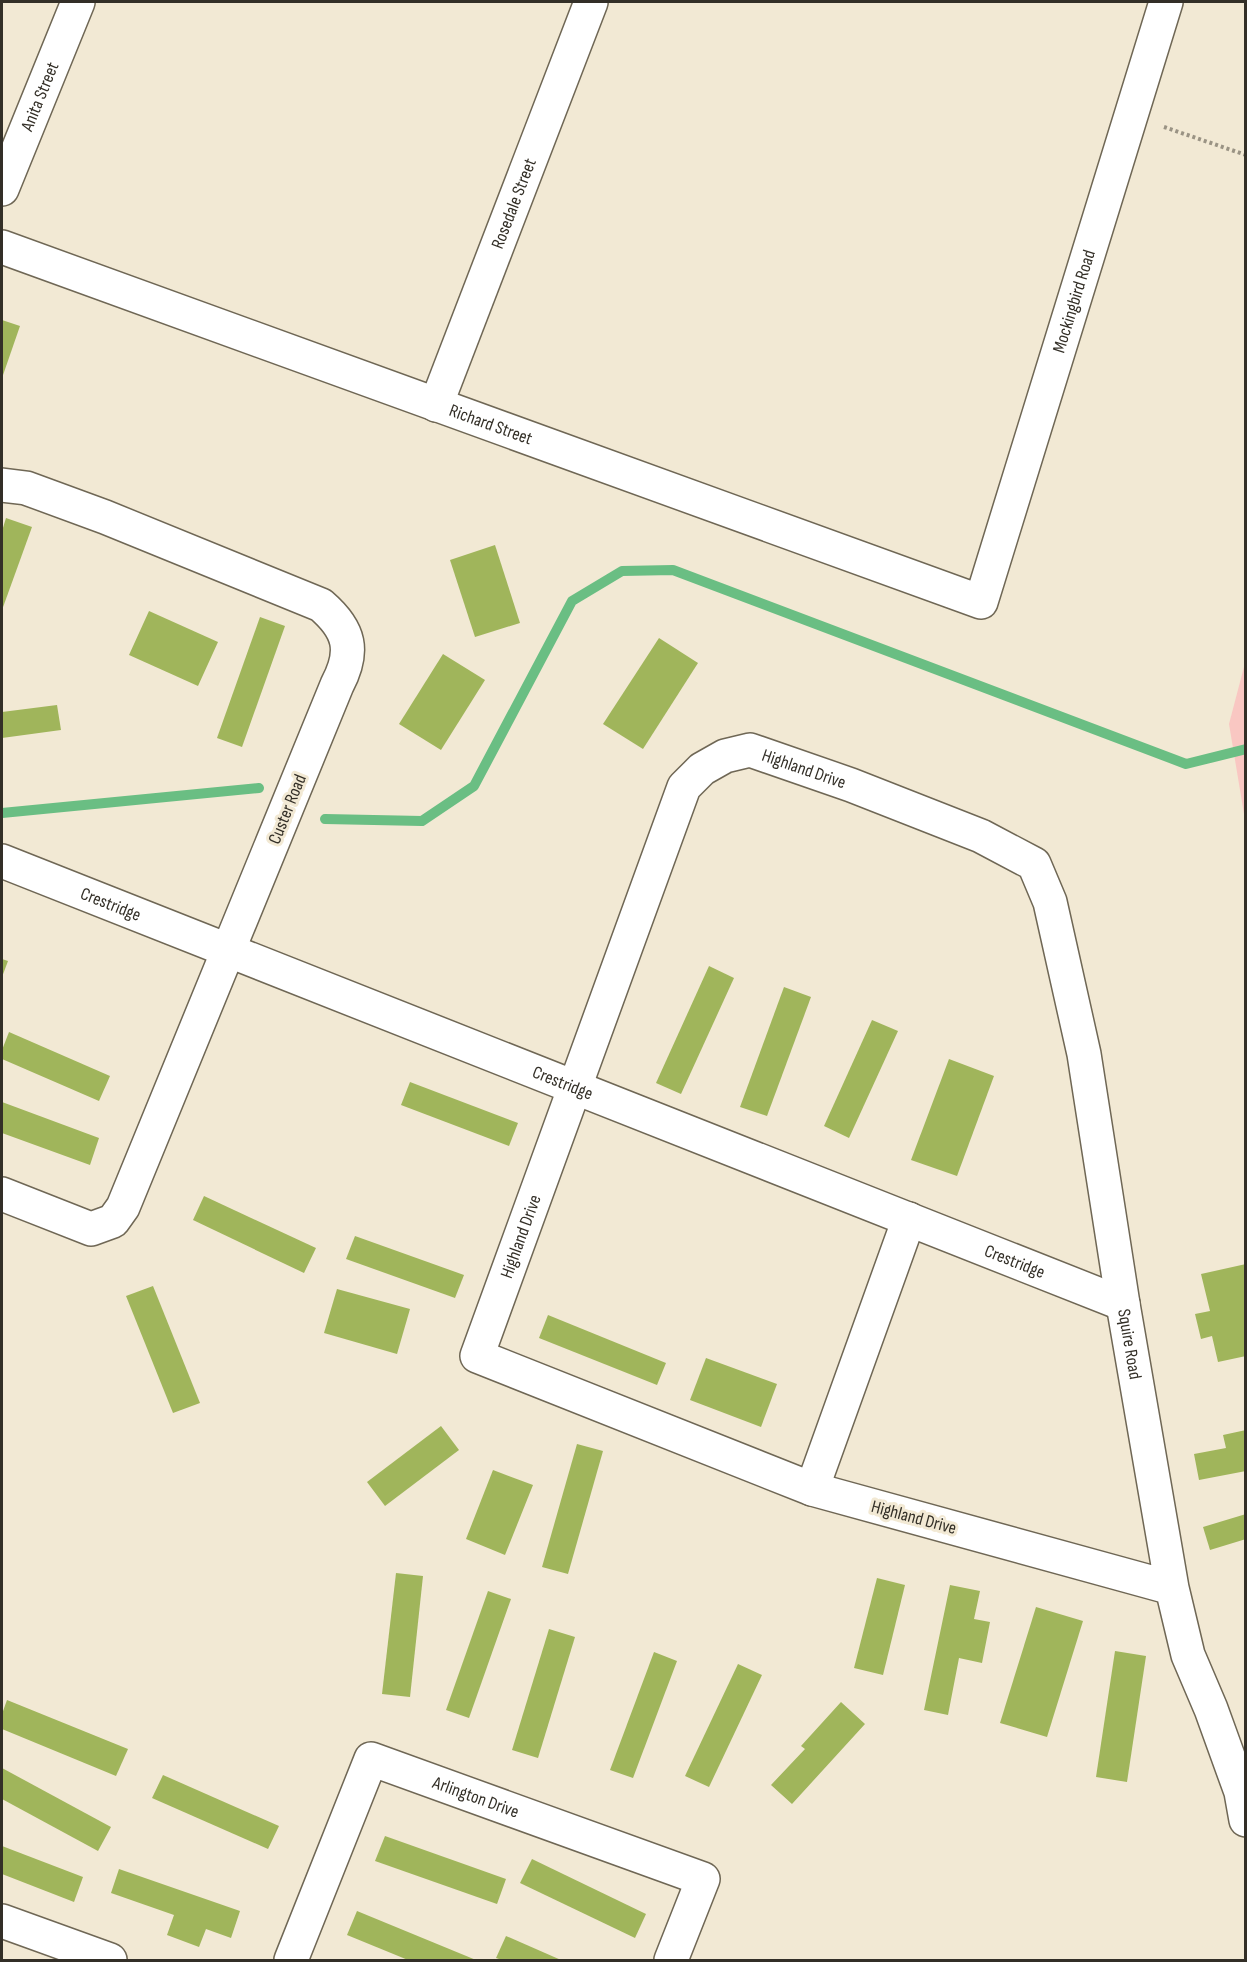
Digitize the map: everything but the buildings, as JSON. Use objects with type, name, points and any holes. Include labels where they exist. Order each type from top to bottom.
[{"type":"street","name":"Anita Street","points":[[2,189],[78,2]]},
{"type":"street","name":"Rosedale Street","points":[[436,405],[591,2]]},
{"type":"street","name":"Mockingbird Road","points":[[981,602],[1166,2]]},
{"type":"street","name":"Richard Street","points":[[2,247],[981,602]]},
{"type":"street","name":"Custer Road","points":[[2,485],[26,488],[105,517],[321,605],[338,619],[346,639],[347,665],[123,1207],[112,1221],[91,1229],[2,1194]]},
{"type":"street","name":"Highland Drive","points":[[1034,864],[981,836],[851,785],[750,750],[725,756],[702,769],[684,787],[477,1356],[812,1489],[1172,1588]]},
{"type":"street","name":"Crestridge","points":[[2,861],[1123,1304]]},
{"type":"street","name":"Squire Road","points":[[1034,864],[1050,902],[1084,1054],[1123,1304],[1172,1588],[1188,1655],[1211,1709],[1241,1792],[1245,1820]]},
{"type":"street","points":[[812,1489],[909,1220]]},
{"type":"street","name":"Arlington Drive","points":[[291,1960],[371,1759],[703,1879],[671,1960]]},
{"type":"street","points":[[2,1921],[110,1960]]},
{"type":"path","points":[[1132,116],[1245,155]]},
{"type":"shaded area","points":[[1245,663],[1245,820],[1229,724]]},
{"type":"waterway","points":[[325,819],[422,821],[474,786],[572,601],[622,571],[673,570],[1186,764],[1246,749]]},
{"type":"waterway","points":[[2,813],[259,788]]}]
